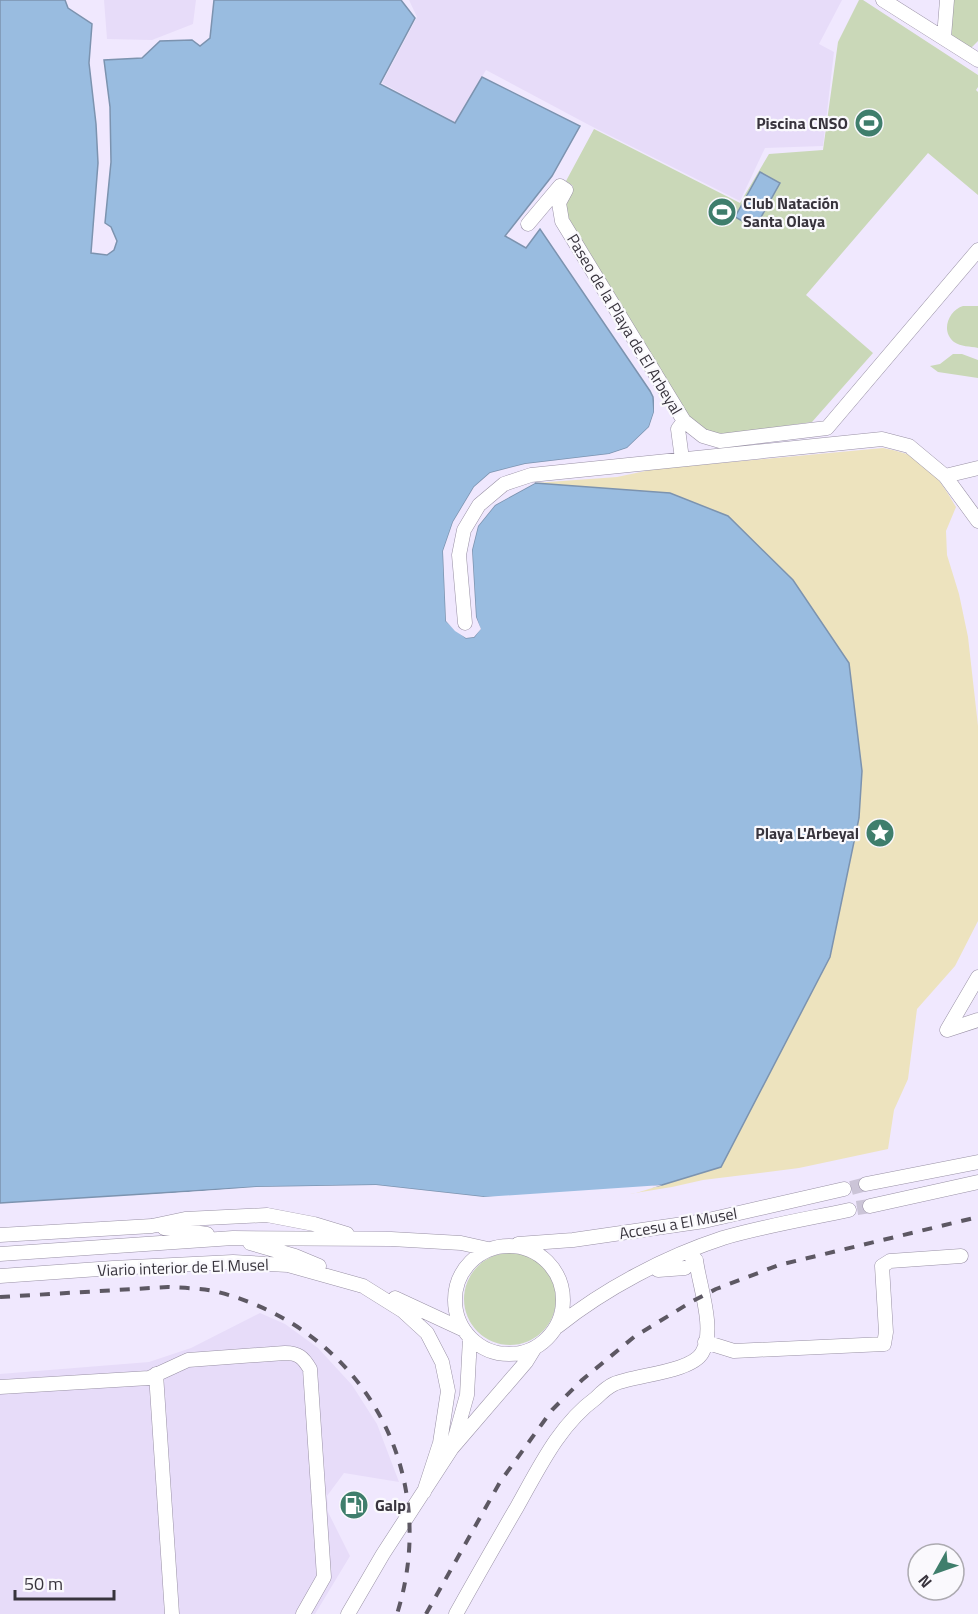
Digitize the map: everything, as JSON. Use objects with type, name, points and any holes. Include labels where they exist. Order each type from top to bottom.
[{"type":"street","points":[[884,0],[978,60]]},
{"type":"street","points":[[944,37],[949,2]]},
{"type":"street","name":"Paseo de la Playa de El Arbeyal","points":[[528,224],[560,186],[566,190],[559,203],[562,221],[684,421],[703,436],[720,441],[827,428]]},
{"type":"street","points":[[828,444],[827,428],[978,250]]},
{"type":"street","points":[[682,459],[678,429],[684,421]]},
{"type":"street","points":[[465,623],[459,555],[464,530],[479,505],[504,484],[531,475],[882,439],[909,446],[945,476],[978,521]]},
{"type":"street","points":[[945,476],[978,468]]},
{"type":"street","points":[[978,977],[947,1030],[978,1020]]},
{"type":"street","points":[[866,1184],[978,1162]]},
{"type":"street","points":[[870,1206],[978,1182]]},
{"type":"street","name":"Accesu a El Musel","points":[[452,1448],[467,1395],[467,1334],[456,1312],[455,1294],[461,1274],[472,1259],[488,1249],[509,1245],[573,1240],[704,1221],[844,1189]]},
{"type":"street","name":"Accesu a El Musel","points":[[452,1448],[526,1362],[534,1349],[544,1342],[556,1327],[574,1314],[645,1272],[686,1252],[725,1238],[849,1210]]},
{"type":"street","name":"Viario interior de El Musel","points":[[0,1235],[152,1226],[185,1219],[267,1215],[314,1224],[361,1238]]},
{"type":"street","name":"Viario interior de El Musel","points":[[152,1226],[233,1238],[295,1256],[363,1286],[403,1311],[427,1333],[442,1362],[448,1391],[440,1443],[424,1492]]},
{"type":"street","name":"Viario interior de El Musel","points":[[0,1254],[233,1238],[361,1238],[461,1243],[488,1249]]},
{"type":"street","name":"Accesu a El Musel","points":[[509,1245],[528,1248],[544,1257],[558,1273],[564,1291],[563,1310],[556,1327]]},
{"type":"street","points":[[686,1252],[685,1268],[699,1286]]},
{"type":"street","points":[[456,1614],[551,1447],[581,1409],[613,1385],[652,1373],[684,1367],[702,1353],[708,1333],[706,1309],[699,1286],[696,1260],[686,1252]]},
{"type":"street","points":[[705,1342],[734,1351],[884,1344],[886,1332],[882,1266],[890,1260],[961,1256]]},
{"type":"street","name":"Viario interior de El Musel","points":[[0,1276],[233,1262],[288,1265],[393,1296],[467,1334]]},
{"type":"street","points":[[645,1272],[685,1268]]},
{"type":"street","points":[[467,1334],[487,1349],[504,1354],[518,1354],[534,1349]]},
{"type":"street","points":[[0,1387],[149,1377],[188,1360],[285,1353],[296,1353],[304,1358],[310,1369],[324,1577],[303,1614]]},
{"type":"street","points":[[156,1374],[172,1614]]},
{"type":"street","points":[[348,1614],[382,1554],[452,1448]]},
{"type":"shaded area","points":[[104,0],[196,0],[193,24],[152,40],[107,39]]},
{"type":"shaded area","points":[[409,0],[842,0],[819,44],[834,52],[823,146],[765,148],[740,201],[486,70],[455,122],[382,83],[417,17]]},
{"type":"shaded area","points":[[260,1313],[285,1324],[318,1348],[352,1385],[377,1424],[399,1482],[344,1473],[327,1496],[328,1512],[350,1556],[315,1614],[0,1614],[0,1374],[149,1362],[191,1348]]},
{"type":"green space","name":"Club Natación Santa Olaya","points":[[859,0],[863,0],[978,75],[976,90],[978,92],[978,195],[928,153],[806,295],[873,353],[812,422],[721,435],[704,429],[689,418],[566,221],[565,202],[573,186],[566,181],[594,129],[740,203],[769,154],[823,150],[838,42]]},
{"type":"green space","points":[[947,0],[978,0],[978,41],[967,52],[944,37]]},
{"type":"green space","points":[[963,306],[978,306],[978,348],[957,344],[948,332],[950,316]]},
{"type":"green space","points":[[953,354],[962,354],[978,360],[978,378],[938,372],[930,366],[940,364]]},
{"type":"green space","points":[[510,1253],[527,1257],[542,1267],[552,1282],[556,1299],[552,1316],[542,1331],[527,1341],[510,1345],[493,1341],[478,1331],[468,1316],[464,1299],[468,1282],[478,1267],[493,1257]]},
{"type":"sand","points":[[883,448],[919,460],[932,472],[956,507],[946,531],[947,555],[959,594],[968,637],[978,726],[978,921],[955,966],[917,1009],[908,1079],[894,1110],[888,1149],[799,1168],[703,1180],[629,1194],[535,483],[617,477],[655,469]]},
{"type":"water","points":[[0,0],[65,0],[68,8],[92,24],[89,63],[98,163],[91,253],[107,255],[114,250],[117,241],[111,227],[105,223],[111,162],[110,107],[104,60],[142,58],[160,41],[192,40],[200,46],[210,38],[214,0],[401,0],[415,18],[380,84],[455,123],[482,77],[580,126],[552,176],[505,236],[526,248],[540,229],[650,391],[653,397],[654,412],[649,427],[627,448],[609,454],[525,464],[490,473],[474,487],[453,522],[443,551],[446,621],[466,638],[474,637],[480,629],[476,617],[472,550],[478,526],[495,505],[535,483],[670,493],[728,516],[793,580],[849,663],[862,771],[859,818],[830,957],[721,1167],[662,1185],[568,1202],[484,1197],[376,1185],[256,1187],[0,1203]]},
{"type":"water","points":[[760,172],[780,183],[755,228],[735,217]]},
{"type":"pier","points":[[654,392],[657,412],[652,428],[628,451],[609,457],[525,467],[492,476],[477,489],[456,524],[446,552],[449,619],[466,635],[472,634],[477,629],[473,617],[469,550],[475,525],[493,503],[533,480],[535,483],[495,505],[478,526],[472,550],[476,617],[481,629],[474,637],[466,638],[455,631],[446,621],[443,551],[453,522],[474,487],[490,473],[525,464],[609,454],[627,448],[649,427],[654,412]]},
{"type":"pier","points":[[376,1185],[484,1197],[662,1185],[636,1193],[568,1205],[484,1200],[376,1188],[256,1190],[0,1206],[256,1187]]},
{"type":"tunnel","points":[[851,1188],[866,1184]]},
{"type":"tunnel","points":[[857,1208],[870,1206]]},
{"type":"railway","points":[[426,1614],[500,1482],[552,1410],[582,1380],[634,1337],[716,1289],[779,1265],[978,1217]]},
{"type":"railway","points":[[0,1297],[168,1287],[206,1290],[218,1292],[269,1311],[313,1338],[350,1373],[379,1414],[398,1459],[408,1509],[408,1561],[397,1614]]},
{"type":"place","name":"Piscina CNSO","points":[[869,123]]},
{"type":"place","name":"Club Natación Santa Olaya","points":[[722,212]]},
{"type":"place","name":"Playa L'Arbeyal","points":[[880,833]]},
{"type":"place","name":"Galp","points":[[354,1505]]}]
